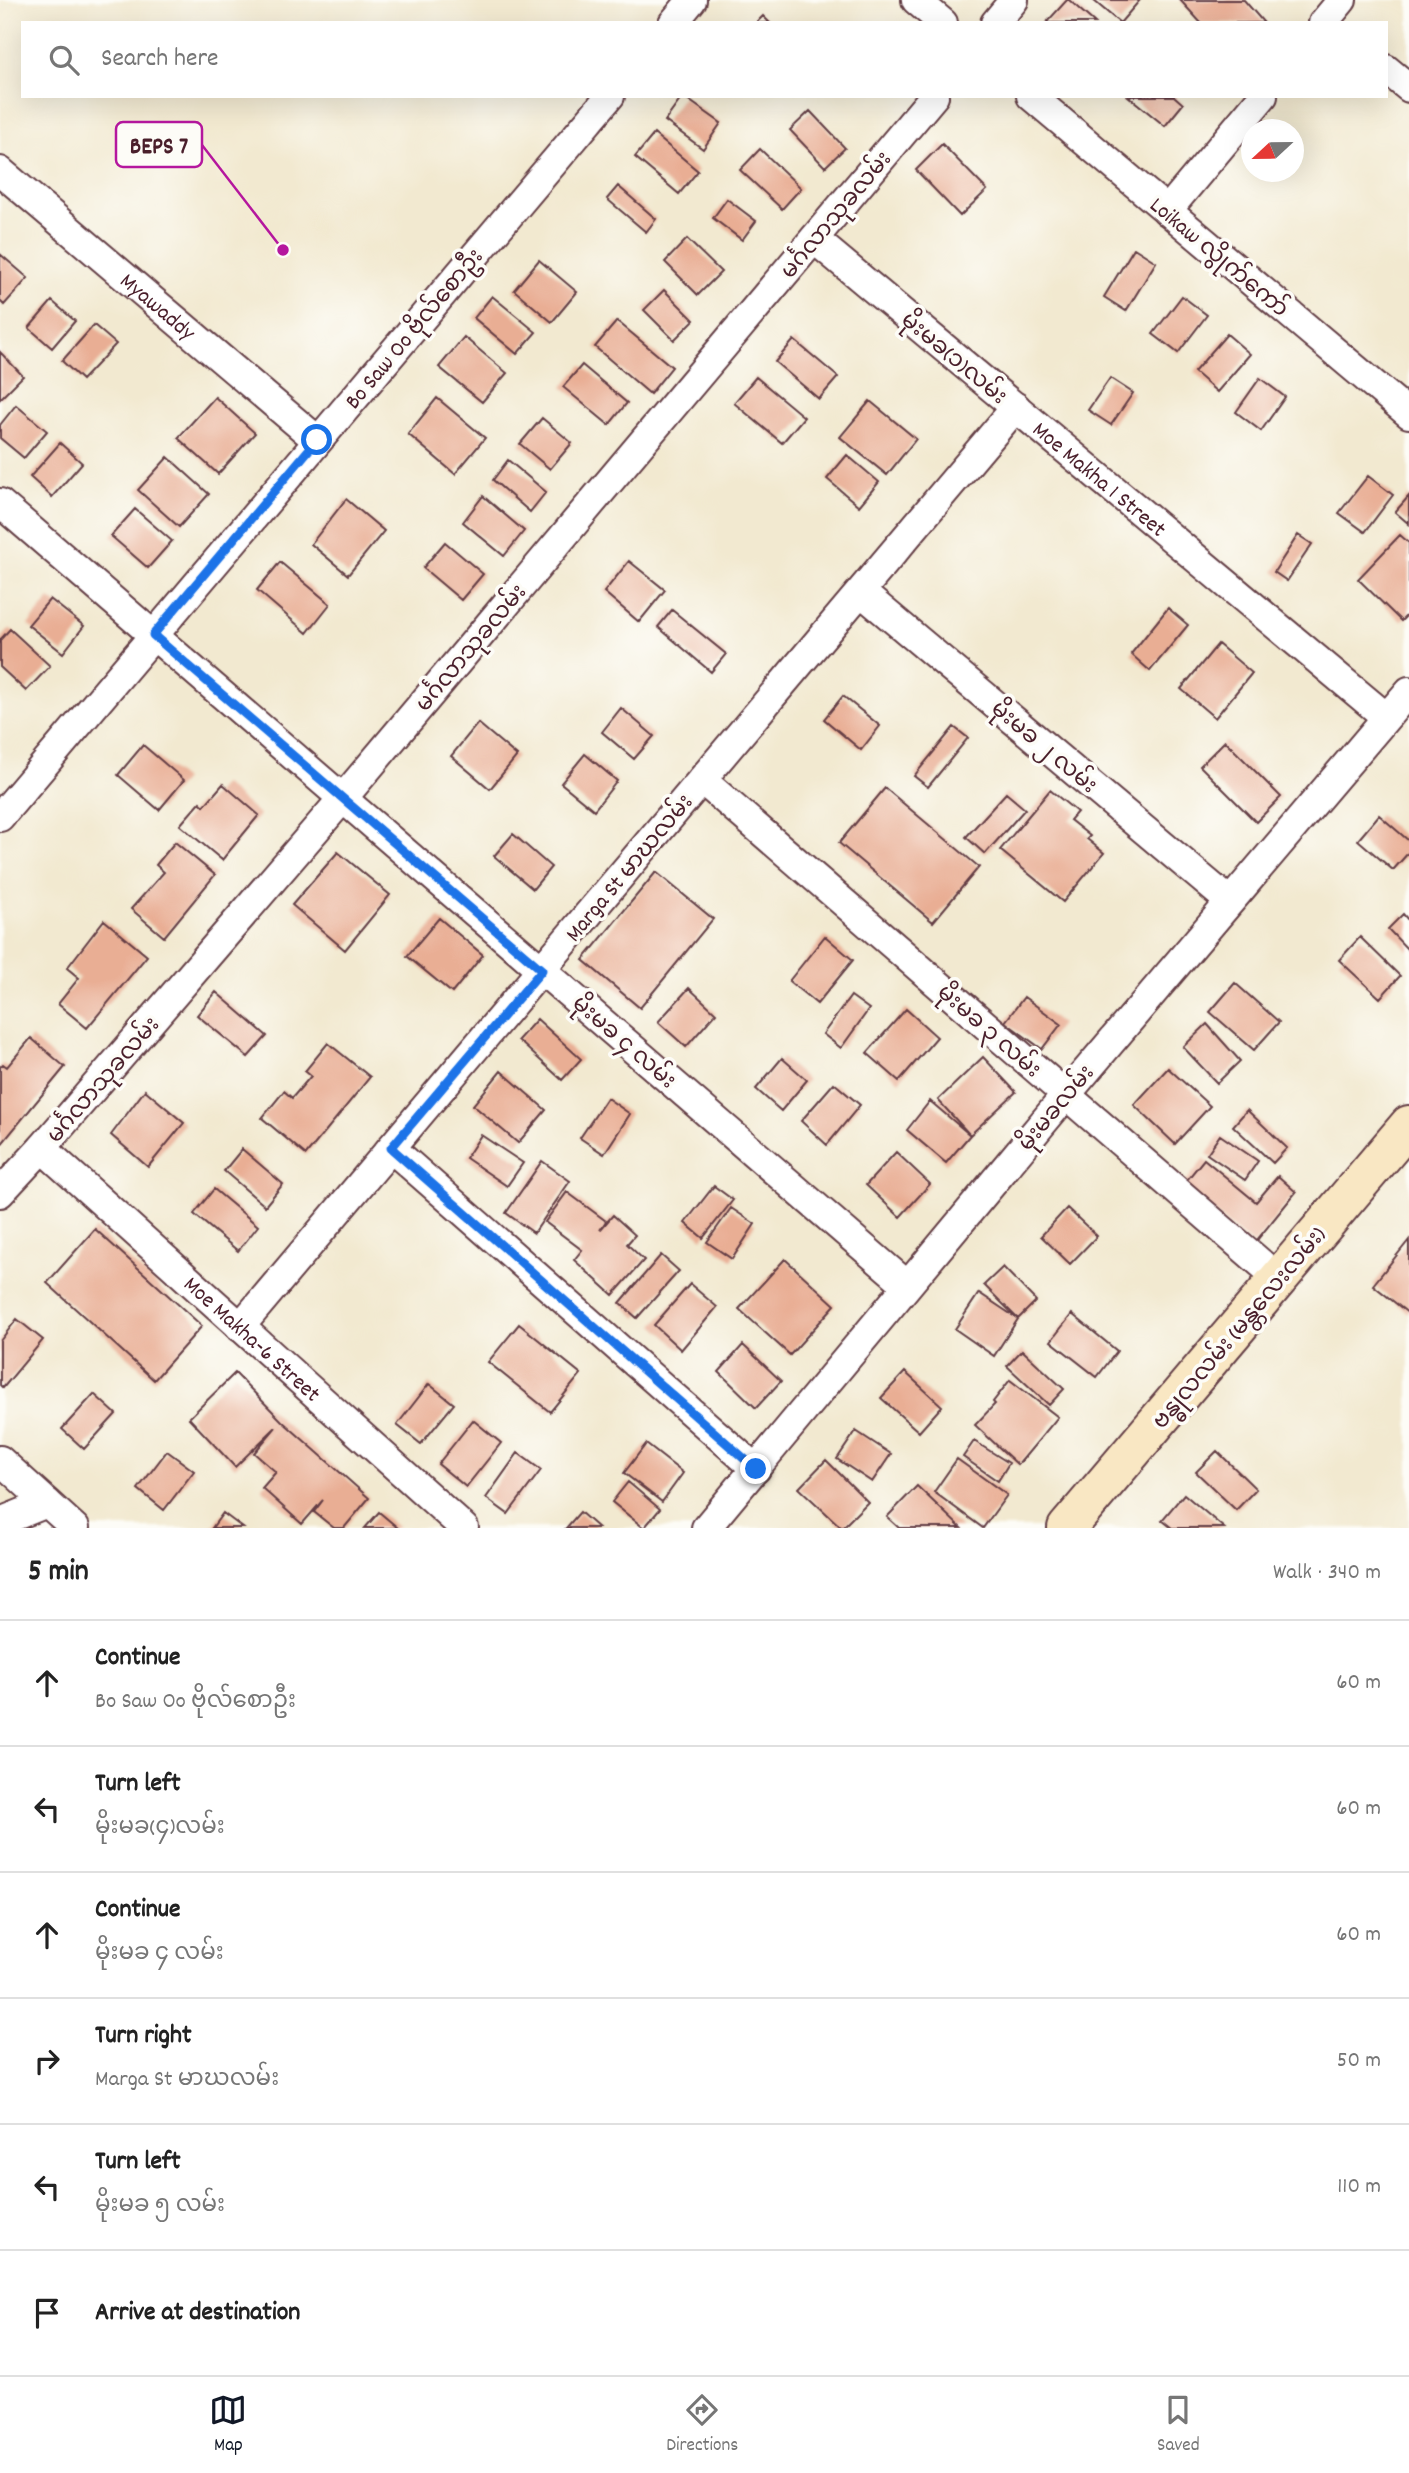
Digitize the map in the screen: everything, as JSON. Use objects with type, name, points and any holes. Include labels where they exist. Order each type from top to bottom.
[{"type":"street","points":[[675,21],[692,0]]},
{"type":"street","points":[[916,0],[941,21]]},
{"type":"street","points":[[997,21],[1014,0]]},
{"type":"street","points":[[1388,71],[1409,88]]},
{"type":"street","name":"Bo Saw Oo ဗိုလ်စောဦး","points":[[1,815],[608,98]]},
{"type":"street","name":"မင်္ဂလာသုခလမ်း","points":[[0,1193],[42,1149],[343,798],[825,248],[933,98]]},
{"type":"street","name":"Loikaw လွိုက်ကော်","points":[[1033,98],[1409,414]]},
{"type":"street","points":[[1167,211],[1260,98]]},
{"type":"street","name":"Myawaddy","points":[[0,171],[317,440]]},
{"type":"street","name":"Moe Makha 1 Street","points":[[825,248],[1354,691]]},
{"type":"street","name":"မိုးမခ(၁)လမ်း","points":[[825,248],[1354,691]]},
{"type":"street","name":"Marga St မာဃလမ်း","points":[[240,1327],[1016,407]]},
{"type":"street","name":"မိုးမခ ၄ လမ်း","points":[[0,503],[907,1285]]},
{"type":"street","name":"မိုးမခ ၂ လမ်း","points":[[860,592],[1229,901]]},
{"type":"street","name":"မိုးမခလမ်း","points":[[706,1528],[1229,901],[1354,691],[1409,691]]},
{"type":"street","name":"မိုးမခ ၃ လမ်း","points":[[702,780],[1279,1279]]},
{"type":"street","name":"ဗန္ဓုလလမ်း (မန္တလေးလမ်း)","points":[[1067,1528],[1409,1125]]},
{"type":"street","points":[[391,1148],[756,1469]]},
{"type":"street","name":"Moe Makha-6 Street","points":[[42,1149],[464,1528]]},
{"type":"street","points":[[0,1460],[75,1528]]},
{"type":"street","points":[[0,1522],[47,1503]]},
{"type":"building","points":[[1069,0],[1093,21],[1048,21]]},
{"type":"building","points":[[1093,0],[1140,0],[1122,21],[1118,21]]},
{"type":"building","points":[[1180,0],[1244,0],[1262,21],[1199,21]]},
{"type":"building","points":[[682,98],[686,98],[721,123],[703,149],[665,121]]},
{"type":"building","points":[[1130,98],[1176,98],[1183,104],[1165,126]]},
{"type":"building","points":[[810,111],[845,148],[825,167],[790,130]]},
{"type":"building","points":[[654,134],[698,171],[679,194],[635,157]]},
{"type":"building","points":[[942,144],[987,190],[960,216],[916,170]]},
{"type":"building","points":[[760,149],[801,188],[782,209],[740,170]]},
{"type":"building","points":[[618,186],[656,219],[646,232],[607,199]]},
{"type":"building","points":[[727,199],[756,221],[742,240],[713,218]]},
{"type":"building","points":[[687,239],[721,272],[698,295],[665,262]]},
{"type":"building","points":[[1134,248],[1156,262],[1126,311],[1104,297]]},
{"type":"building","points":[[0,254],[28,278],[4,305],[0,301]]},
{"type":"building","points":[[539,260],[577,292],[552,322],[514,290]]},
{"type":"building","points":[[664,290],[694,320],[674,340],[644,310]]},
{"type":"building","points":[[492,296],[536,332],[517,354],[474,318]]},
{"type":"building","points":[[1182,296],[1207,315],[1178,353],[1153,334]]},
{"type":"building","points":[[52,301],[75,321],[52,348],[29,328]]},
{"type":"building","points":[[617,321],[672,367],[650,394],[595,347]]},
{"type":"building","points":[[94,325],[116,344],[82,380],[62,361]]},
{"type":"building","points":[[1227,334],[1250,354],[1217,392],[1194,372]]},
{"type":"building","points":[[464,337],[507,373],[482,402],[439,367]]},
{"type":"building","points":[[794,340],[838,377],[819,399],[775,362]]},
{"type":"building","points":[[0,352],[23,376],[0,399]]},
{"type":"building","points":[[582,365],[627,403],[609,425],[563,387]]},
{"type":"building","points":[[756,377],[804,417],[782,443],[734,403]]},
{"type":"building","points":[[1110,378],[1133,393],[1111,425],[1088,410]]},
{"type":"building","points":[[1260,378],[1285,397],[1261,431],[1236,412]]},
{"type":"building","points":[[215,397],[255,433],[218,474],[178,438]]},
{"type":"building","points":[[437,398],[485,438],[455,474],[408,434]]},
{"type":"building","points":[[870,401],[916,439],[887,475],[840,437]]},
{"type":"building","points":[[16,405],[47,431],[24,458],[0,438],[0,425]]},
{"type":"building","points":[[542,418],[572,443],[550,469],[520,444]]},
{"type":"building","points":[[60,443],[82,463],[52,497],[30,477]]},
{"type":"building","points":[[847,455],[879,482],[859,506],[827,479]]},
{"type":"building","points":[[168,457],[209,494],[179,527],[138,490]]},
{"type":"building","points":[[508,460],[546,492],[530,512],[493,480]]},
{"type":"building","points":[[1368,476],[1393,495],[1365,532],[1339,513]]},
{"type":"building","points":[[483,496],[524,531],[504,556],[463,522]]},
{"type":"building","points":[[1409,496],[1409,524],[1395,512]]},
{"type":"building","points":[[346,499],[384,531],[348,575],[311,544]]},
{"type":"building","points":[[135,509],[172,541],[148,568],[111,536]]},
{"type":"building","points":[[1298,535],[1312,544],[1287,581],[1274,572]]},
{"type":"building","points":[[1400,535],[1409,543],[1409,613],[1401,621],[1358,579]]},
{"type":"building","points":[[445,542],[483,574],[461,600],[423,568]]},
{"type":"building","points":[[629,561],[665,590],[639,622],[604,592]]},
{"type":"building","points":[[280,562],[330,604],[307,633],[257,590]]},
{"type":"building","points":[[50,599],[84,626],[63,653],[28,625]]},
{"type":"building","points":[[1168,608],[1188,625],[1150,671],[1131,654]]},
{"type":"building","points":[[672,610],[726,654],[711,672],[658,627]]},
{"type":"building","points":[[10,629],[50,666],[26,691],[0,667],[0,640]]},
{"type":"building","points":[[1218,644],[1252,673],[1215,718],[1181,689]]},
{"type":"building","points":[[843,696],[880,726],[861,750],[824,719]]},
{"type":"building","points":[[621,708],[654,736],[634,759],[602,732]]},
{"type":"building","points":[[478,723],[517,756],[490,789],[451,756]]},
{"type":"building","points":[[954,727],[968,738],[928,787],[914,776]]},
{"type":"building","points":[[1225,741],[1281,797],[1256,822],[1200,766]]},
{"type":"building","points":[[143,745],[184,780],[159,810],[118,775]]},
{"type":"building","points":[[585,754],[617,781],[594,810],[561,783]]},
{"type":"building","points":[[223,784],[259,815],[222,860],[180,825],[200,802],[204,806]]},
{"type":"building","points":[[885,788],[979,867],[933,922],[839,843]]},
{"type":"building","points":[[1050,790],[1077,812],[1070,820],[1090,836],[1087,839],[1104,853],[1063,902],[1000,850]]},
{"type":"building","points":[[1006,793],[1025,809],[985,854],[966,837]]},
{"type":"building","points":[[1379,815],[1409,841],[1409,852],[1393,870],[1358,840]]},
{"type":"building","points":[[513,834],[551,867],[533,889],[494,856]]},
{"type":"building","points":[[175,842],[215,875],[164,937],[131,909],[164,872],[156,865]]},
{"type":"building","points":[[338,852],[390,895],[345,950],[292,905]]},
{"type":"building","points":[[656,872],[713,919],[640,1008],[583,960]]},
{"type":"building","points":[[1403,914],[1409,921],[1409,951],[1388,929]]},
{"type":"building","points":[[439,918],[483,955],[452,993],[407,956]]},
{"type":"building","points":[[104,920],[147,956],[87,1028],[58,1004],[79,978],[67,968]]},
{"type":"building","points":[[825,936],[853,960],[817,1004],[789,981]]},
{"type":"building","points":[[1360,937],[1400,976],[1380,998],[1339,960]]},
{"type":"building","points":[[1235,983],[1279,1022],[1254,1050],[1210,1012]]},
{"type":"building","points":[[689,988],[716,1013],[686,1047],[658,1022]]},
{"type":"building","points":[[216,992],[267,1036],[248,1057],[197,1015]]},
{"type":"building","points":[[851,996],[869,1009],[841,1048],[823,1034]]},
{"type":"building","points":[[1024,997],[1061,1024],[1042,1049],[1005,1022]]},
{"type":"building","points":[[906,1009],[937,1037],[899,1081],[867,1053]]},
{"type":"building","points":[[537,1019],[581,1059],[562,1080],[518,1040]]},
{"type":"building","points":[[1207,1024],[1240,1061],[1217,1083],[1183,1047]]},
{"type":"building","points":[[31,1038],[65,1067],[0,1146],[0,1067],[3,1064],[7,1067]]},
{"type":"building","points":[[328,1043],[370,1077],[306,1155],[262,1118],[284,1091],[292,1098],[311,1076],[305,1071]]},
{"type":"building","points":[[983,1057],[1016,1092],[970,1135],[938,1100]]},
{"type":"building","points":[[782,1058],[807,1080],[781,1111],[756,1089]]},
{"type":"building","points":[[1168,1068],[1210,1106],[1175,1144],[1134,1105]]},
{"type":"building","points":[[501,1071],[546,1110],[518,1143],[473,1105]]},
{"type":"building","points":[[834,1083],[860,1105],[827,1145],[801,1121]]},
{"type":"building","points":[[145,1090],[184,1123],[148,1167],[111,1135]]},
{"type":"building","points":[[607,1098],[630,1114],[604,1154],[580,1138]]},
{"type":"building","points":[[930,1101],[970,1135],[946,1163],[907,1130]]},
{"type":"building","points":[[1247,1110],[1287,1148],[1273,1163],[1233,1126]]},
{"type":"building","points":[[481,1135],[523,1163],[507,1186],[466,1158]]},
{"type":"building","points":[[1220,1135],[1258,1161],[1245,1180],[1207,1154]]},
{"type":"building","points":[[242,1149],[283,1184],[265,1206],[224,1171]]},
{"type":"building","points":[[896,1152],[930,1184],[900,1217],[866,1185]]},
{"type":"building","points":[[1204,1159],[1256,1202],[1278,1176],[1296,1192],[1253,1245],[1182,1186]]},
{"type":"building","points":[[542,1161],[570,1181],[534,1233],[506,1213]]},
{"type":"building","points":[[714,1186],[733,1200],[703,1238],[685,1223]]},
{"type":"building","points":[[214,1189],[258,1226],[238,1251],[194,1214]]},
{"type":"building","points":[[567,1192],[606,1221],[600,1230],[613,1215],[635,1235],[627,1244],[644,1260],[613,1295],[574,1260],[582,1250],[545,1222]]},
{"type":"building","points":[[731,1208],[755,1224],[732,1259],[707,1242]]},
{"type":"building","points":[[1067,1208],[1097,1236],[1070,1264],[1041,1236]]},
{"type":"building","points":[[95,1229],[202,1326],[154,1380],[47,1283]]},
{"type":"building","points":[[1409,1240],[1409,1314],[1373,1285]]},
{"type":"building","points":[[661,1255],[679,1271],[637,1318],[620,1303]]},
{"type":"building","points":[[785,1259],[835,1305],[790,1355],[739,1309]]},
{"type":"building","points":[[1003,1267],[1036,1301],[1018,1319],[984,1285]]},
{"type":"building","points":[[690,1284],[717,1307],[681,1350],[654,1325]]},
{"type":"building","points":[[979,1293],[1018,1319],[994,1356],[955,1329]]},
{"type":"building","points":[[1072,1314],[1117,1351],[1097,1377],[1051,1341]]},
{"type":"building","points":[[17,1319],[43,1340],[3,1388],[0,1385],[0,1341]]},
{"type":"building","points":[[519,1324],[581,1374],[550,1412],[488,1362]]},
{"type":"building","points":[[743,1345],[781,1381],[756,1408],[719,1372]]},
{"type":"building","points":[[1022,1350],[1064,1389],[1049,1405],[1007,1366]]},
{"type":"building","points":[[905,1372],[942,1406],[919,1432],[881,1398]]},
{"type":"building","points":[[235,1373],[282,1421],[369,1498],[344,1528],[334,1528],[314,1512],[323,1500],[302,1524],[262,1488],[276,1472],[254,1453],[276,1427],[235,1467],[189,1418]]},
{"type":"building","points":[[1010,1380],[1058,1417],[1018,1465],[975,1425],[995,1404],[993,1402]]},
{"type":"building","points":[[429,1384],[454,1404],[421,1444],[397,1425]]},
{"type":"building","points":[[94,1394],[116,1414],[84,1449],[62,1429]]},
{"type":"building","points":[[473,1420],[501,1443],[466,1487],[438,1464]]},
{"type":"building","points":[[856,1431],[891,1454],[872,1482],[837,1459]]},
{"type":"building","points":[[974,1441],[1009,1463],[998,1481],[963,1457]]},
{"type":"building","points":[[646,1444],[683,1473],[662,1502],[624,1473]]},
{"type":"building","points":[[167,1451],[194,1471],[164,1510],[138,1489]]},
{"type":"building","points":[[1217,1451],[1256,1489],[1236,1510],[1196,1472]]},
{"type":"building","points":[[518,1453],[541,1470],[508,1514],[486,1498]]},
{"type":"building","points":[[957,1459],[1007,1495],[983,1528],[934,1492]]},
{"type":"building","points":[[826,1460],[868,1502],[842,1528],[799,1488]]},
{"type":"building","points":[[628,1482],[660,1509],[644,1528],[612,1502]]},
{"type":"building","points":[[917,1486],[961,1528],[899,1528],[887,1517]]},
{"type":"building","points":[[1184,1494],[1224,1528],[1172,1528],[1162,1520]]},
{"type":"building","points":[[379,1512],[398,1528],[365,1528]]},
{"type":"building","points":[[580,1512],[598,1528],[566,1528]]},
{"type":"building","points":[[223,1513],[243,1528],[212,1528]]},
{"type":"place","name":"BEPS 7","points":[[283,250]]},
{"type":"route","points":[[317,440],[153,635],[542,970],[391,1148],[756,1469]]}]
